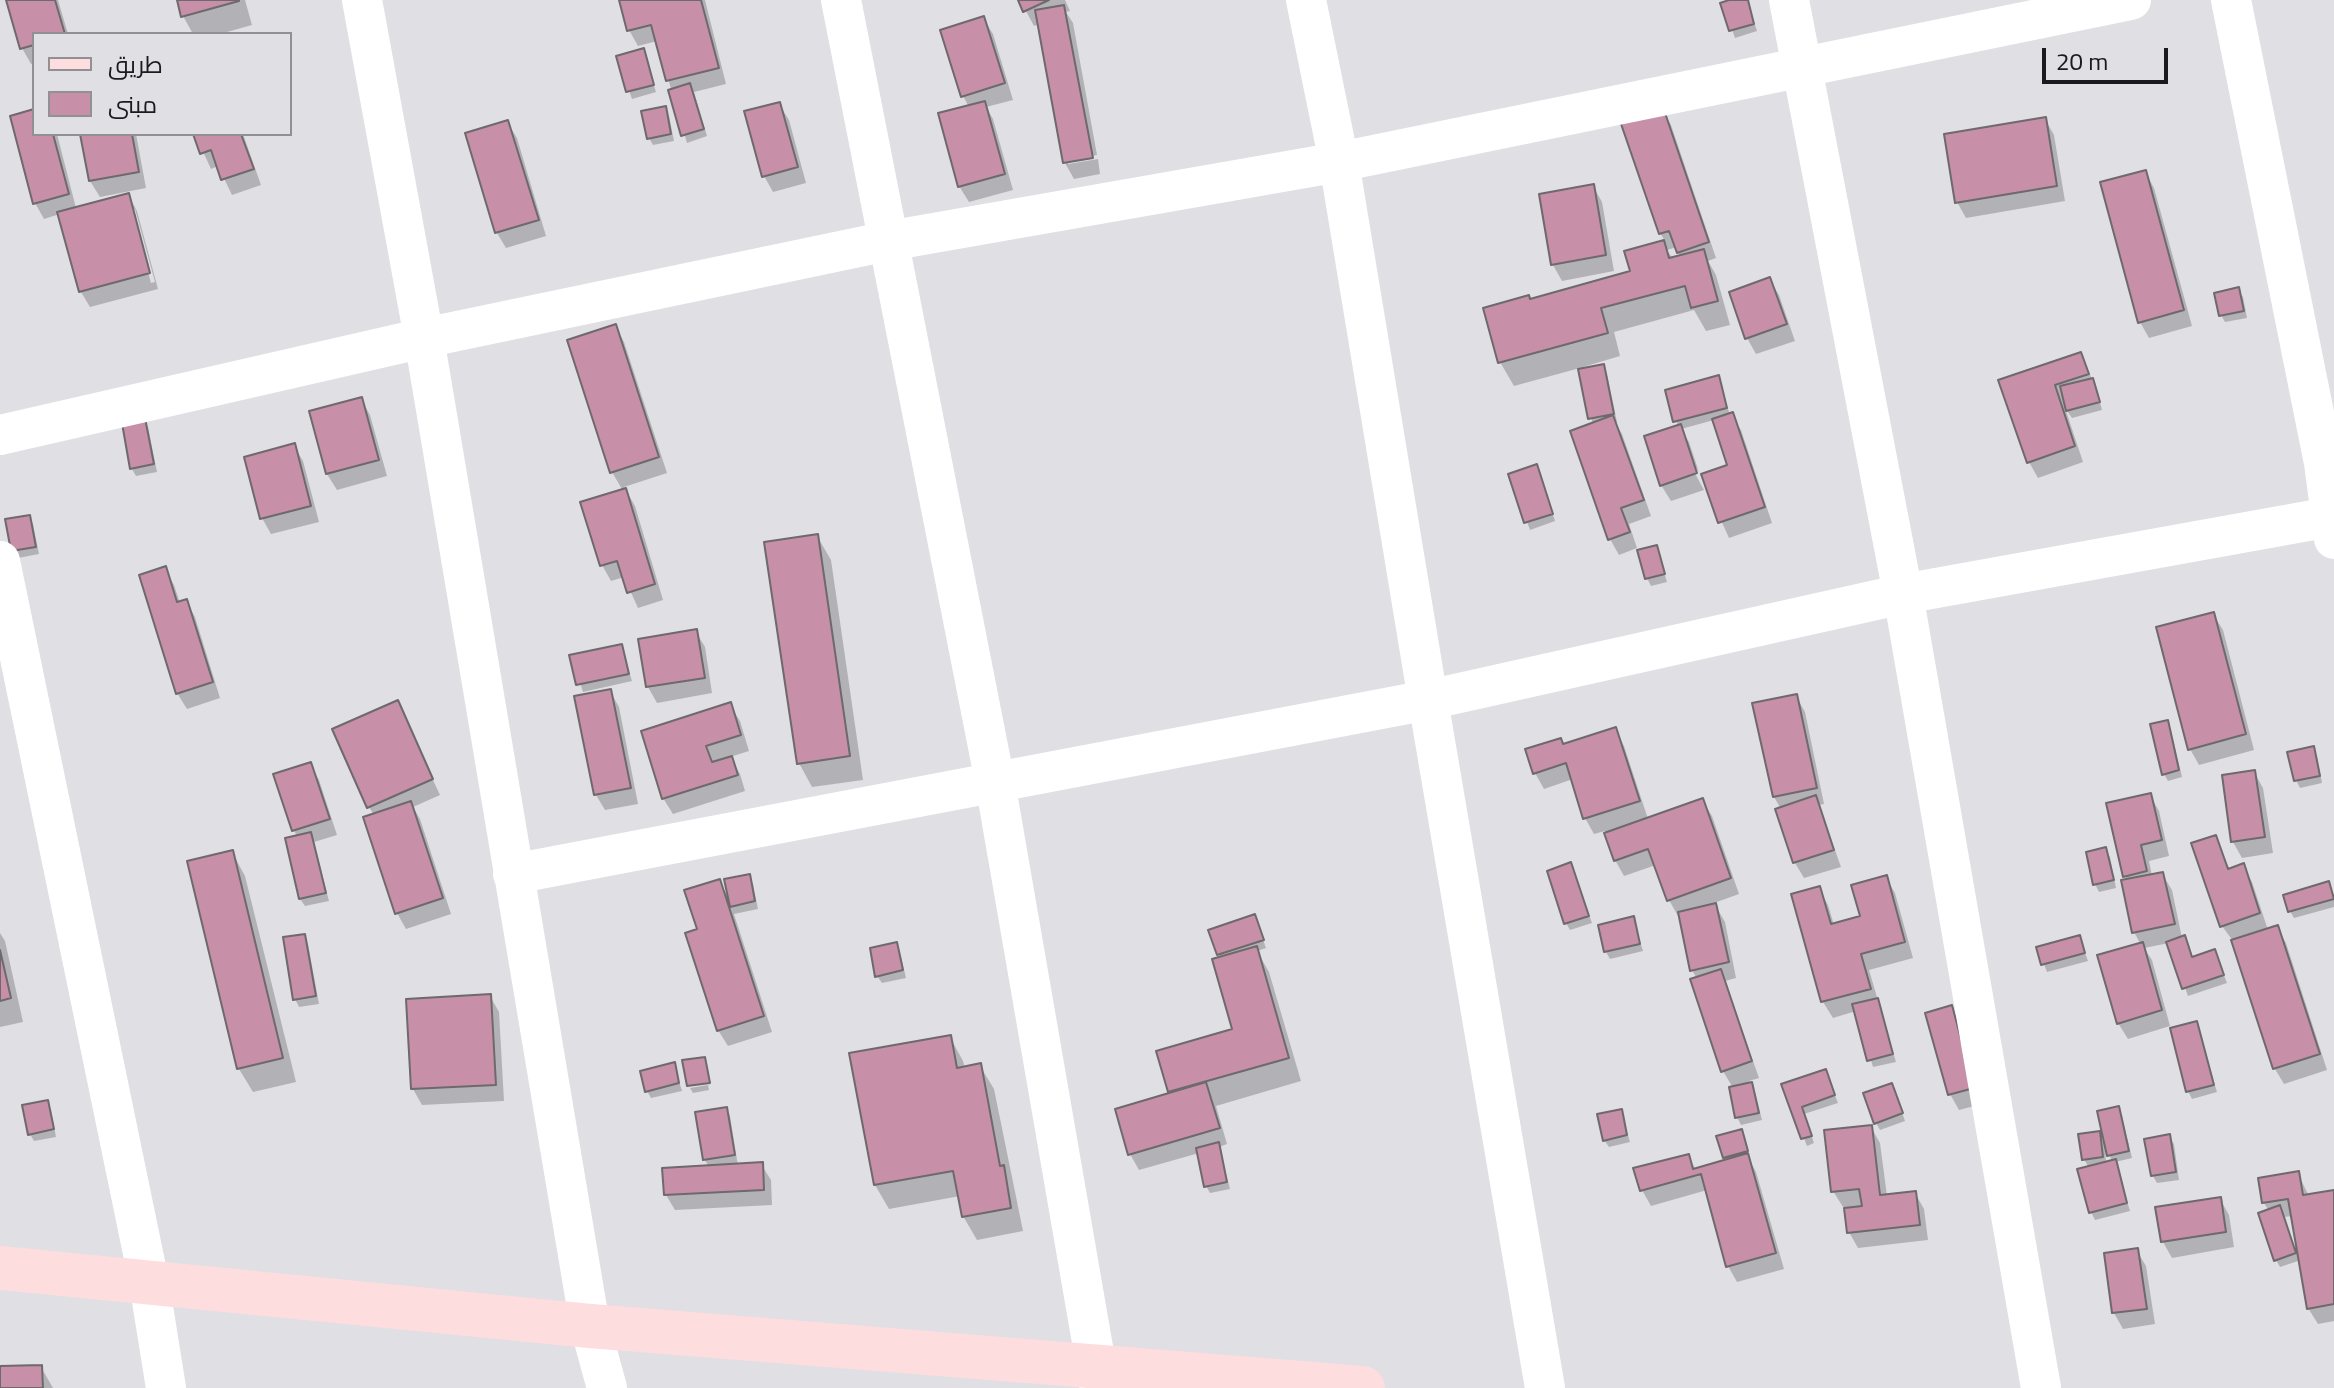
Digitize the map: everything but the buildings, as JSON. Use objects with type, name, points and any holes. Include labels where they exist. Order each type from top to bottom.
[{"type":"main road","points":[[0,1268],[1097,1376],[1363,1388]]},
{"type":"street","points":[[362,0],[424,338],[590,1326],[607,1388]]},
{"type":"street","points":[[841,0],[995,782],[1097,1376]]},
{"type":"street","points":[[1306,0],[1339,162],[1545,1388]]},
{"type":"street","points":[[1789,0],[1903,594],[2041,1388]]},
{"type":"street","points":[[0,435],[424,338],[888,241],[1339,162],[2131,0]]},
{"type":"street","points":[[513,874],[1428,700],[1903,594],[2332,528],[2329,462],[2231,0]]},
{"type":"street","points":[[0,561],[149,1282],[166,1388]]}]
